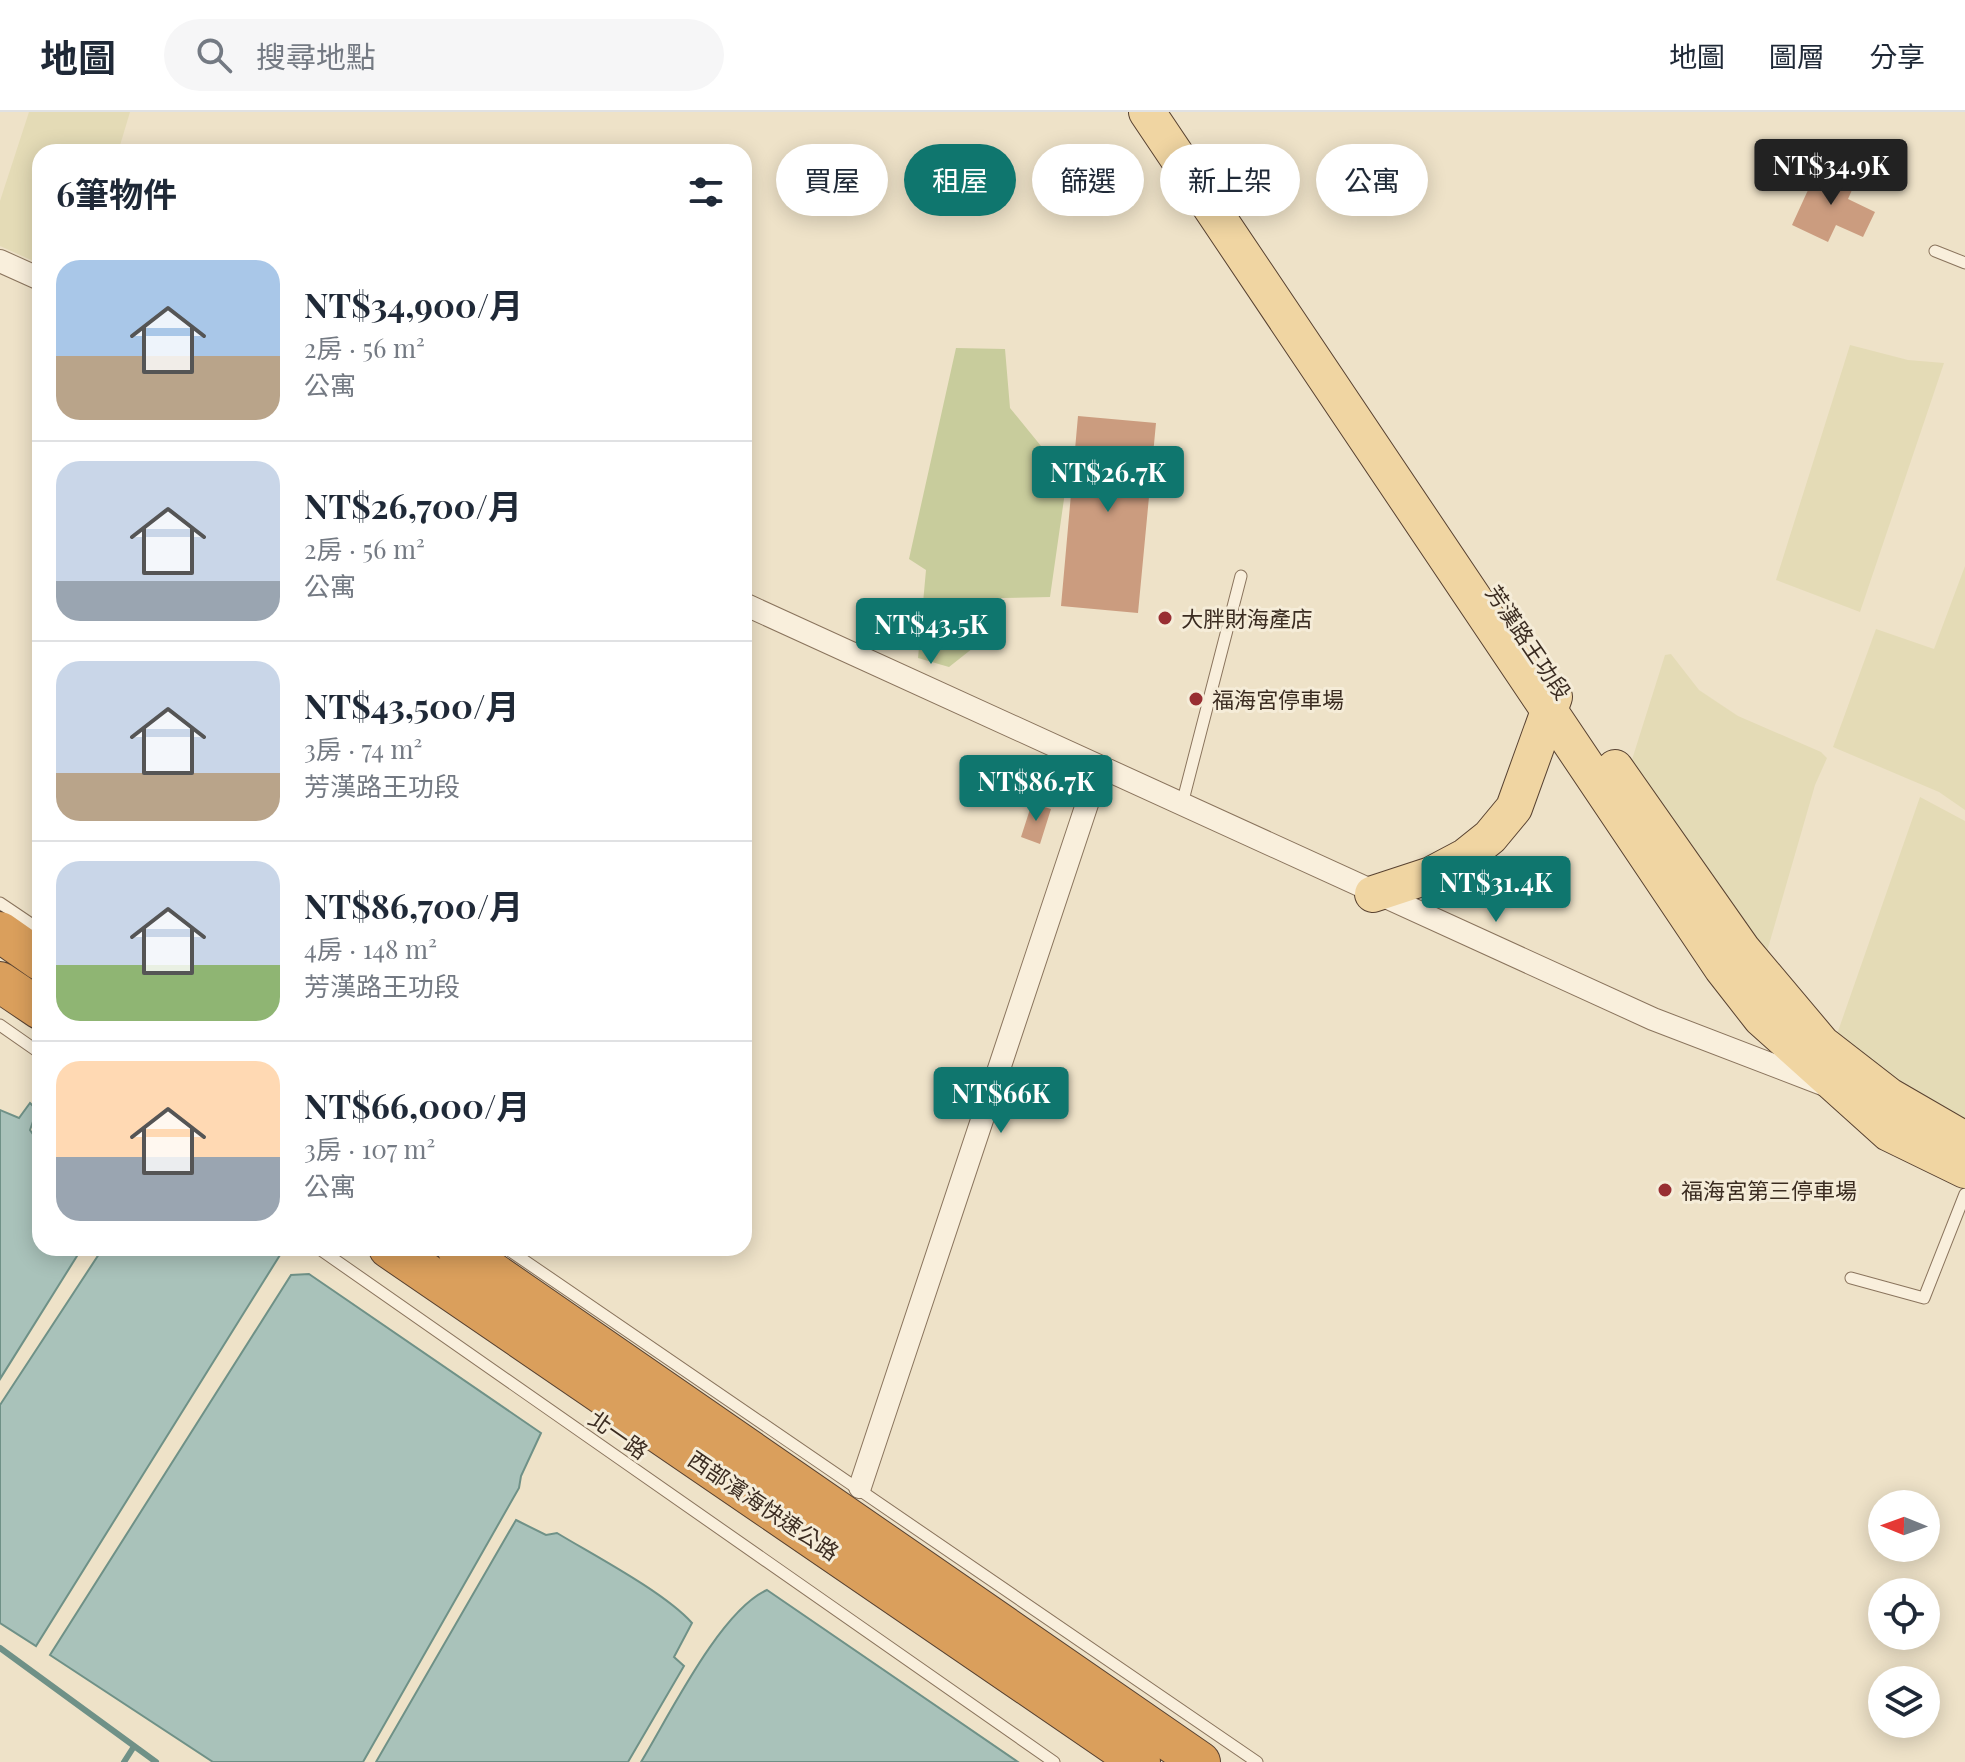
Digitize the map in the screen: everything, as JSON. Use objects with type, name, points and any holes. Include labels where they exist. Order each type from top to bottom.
[{"type":"highway","points":[[0,932],[32,954]]},
{"type":"highway","points":[[0,982],[32,1004]]},
{"type":"highway","name":"西部濱海快速公路","points":[[401,1256],[1140,1762]]},
{"type":"highway","name":"西部濱海快速公路","points":[[469,1256],[1200,1762]]},
{"type":"main road","name":"芳漢路王功段","points":[[1147,112],[1553,699],[1742,949],[1822,1044],[1889,1096],[1965,1140]]},
{"type":"main road","name":"芳漢路王功段","points":[[1176,112],[1722,968],[1761,1018],[1835,1088],[1889,1133],[1965,1170]]},
{"type":"main road","points":[[1373,894],[1431,875],[1465,857],[1490,837],[1514,808],[1553,699]]},
{"type":"street","points":[[0,261],[32,275]]},
{"type":"street","points":[[752,608],[1373,894],[1653,1019],[1835,1088],[1889,1096]]},
{"type":"street","points":[[860,1487],[1099,768]]},
{"type":"lane","points":[[1935,251],[1965,263]]},
{"type":"lane","points":[[1182,805],[1241,576]]},
{"type":"lane","points":[[0,903],[32,925]]},
{"type":"lane","points":[[0,1025],[32,1047]]},
{"type":"lane","points":[[1851,1278],[1924,1298],[1965,1194]]},
{"type":"lane","name":"北一路","points":[[329,1256],[1054,1762]]},
{"type":"lane","points":[[518,1256],[860,1487],[1257,1762]]},
{"type":"shaded area","points":[[29,112],[130,112],[120,144],[32,144],[32,260],[0,246],[0,201]]},
{"type":"shaded area","points":[[1850,345],[1908,360],[1944,363],[1860,612],[1776,580]]},
{"type":"shaded area","points":[[1965,566],[1965,810],[1939,792],[1833,747],[1876,629],[1934,649]]},
{"type":"shaded area","points":[[1671,654],[1699,690],[1738,716],[1821,752],[1827,758],[1815,785],[1766,955],[1630,766],[1665,655]]},
{"type":"shaded area","points":[[1920,797],[1965,821],[1965,1120],[1954,1124],[1836,1037]]},
{"type":"green space","points":[[956,348],[1005,349],[1010,408],[1067,478],[1050,597],[1001,598],[992,633],[949,667],[918,658],[926,570],[909,559]]},
{"type":"water","points":[[30,1103],[32,1256],[77,1256],[0,1379],[0,1110],[19,1118]]},
{"type":"water","points":[[98,1256],[279,1256],[36,1646],[0,1623],[0,1405]]},
{"type":"water","points":[[309,1274],[541,1433],[521,1476],[519,1488],[363,1762],[213,1762],[50,1655],[291,1275]]},
{"type":"water","points":[[516,1520],[546,1535],[557,1533],[628,1575],[680,1611],[692,1623],[674,1657],[684,1666],[628,1762],[376,1762]]},
{"type":"water","points":[[767,1590],[1018,1762],[641,1762],[714,1642],[731,1619]]},
{"type":"building","points":[[1819,166],[1855,183],[1848,199],[1875,212],[1863,237],[1836,225],[1828,242],[1792,225]]},
{"type":"building","points":[[1078,416],[1156,423],[1138,613],[1061,606]]},
{"type":"building","points":[[1032,803],[1051,809],[1040,844],[1021,837]]},
{"type":"waterway","points":[[0,1648],[156,1762]]},
{"type":"waterway","points":[[124,1762],[133,1748]]},
{"type":"place","name":"大胖財海產店","points":[[1165,618]]},
{"type":"place","name":"福海宮停車場","points":[[1196,699]]},
{"type":"place","name":"福海宮第三停車場","points":[[1665,1190]]}]
